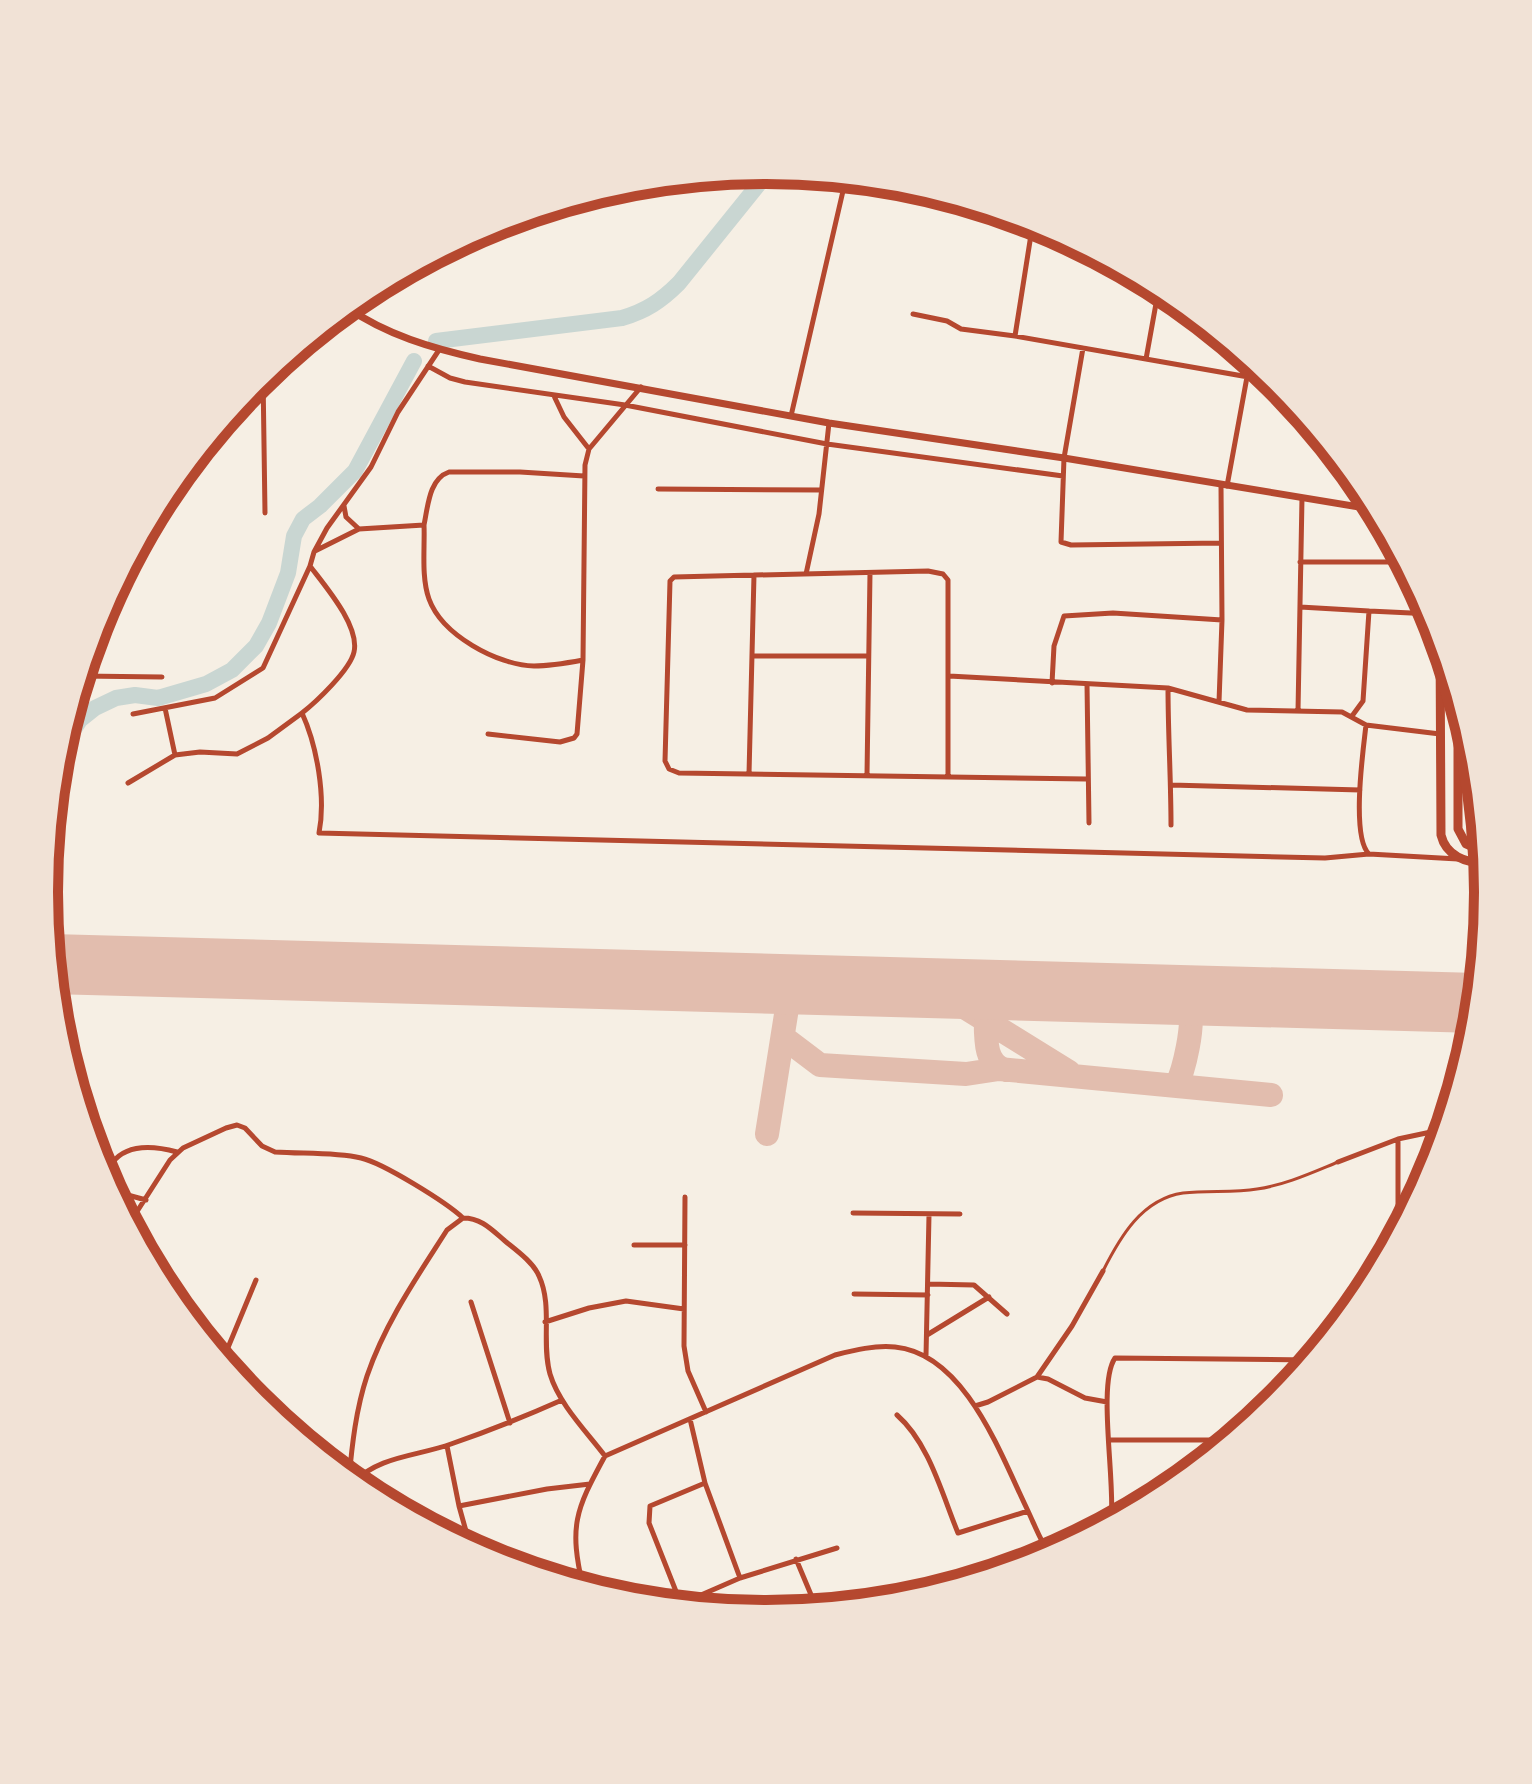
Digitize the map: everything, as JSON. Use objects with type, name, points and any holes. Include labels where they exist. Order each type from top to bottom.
[{"type":"highway","points":[[1440,678],[1441,835],[1443,844],[1459,859],[1473,863]]},
{"type":"highway","points":[[1458,745],[1458,829],[1466,844],[1472,847]]},
{"type":"main road","points":[[357,315],[369,323],[439,350],[829,423],[1360,507]]},
{"type":"street","points":[[791,416],[844,189]]},
{"type":"street","points":[[1015,336],[1031,236]]},
{"type":"street","points":[[1146,359],[1156,301]]},
{"type":"street","points":[[913,314],[947,321],[961,329],[1253,378]]},
{"type":"street","points":[[1083,348],[1064,458],[1061,542],[1071,545],[1221,543]]},
{"type":"street","points":[[133,714],[215,698],[263,668],[314,552],[371,467],[398,412],[439,350]]},
{"type":"street","points":[[428,366],[465,382],[625,405],[827,444],[1063,476]]},
{"type":"street","points":[[1219,702],[1224,486],[1247,377]]},
{"type":"street","points":[[488,734],[560,742],[574,738],[578,728],[583,660],[584,476],[589,449],[641,387]]},
{"type":"street","points":[[263,393],[265,513]]},
{"type":"street","points":[[554,395],[564,417],[589,449]]},
{"type":"street","points":[[806,574],[829,423]]},
{"type":"street","points":[[583,660],[534,666],[519,664],[476,649],[455,633],[429,599],[425,576],[424,525],[429,497],[436,481],[440,475],[449,472],[584,476]]},
{"type":"street","points":[[658,489],[821,490]]},
{"type":"street","points":[[1298,711],[1302,497]]},
{"type":"street","points":[[343,505],[346,517],[359,529]]},
{"type":"street","points":[[314,552],[359,529],[424,525]]},
{"type":"street","points":[[1300,562],[1392,562]]},
{"type":"street","points":[[128,783],[175,755],[200,752],[237,754],[268,738],[302,713],[344,670],[355,650],[355,640],[346,618],[310,566]]},
{"type":"street","points":[[948,775],[948,580],[943,574],[928,571],[674,577],[670,581],[665,761],[669,769],[679,773],[1086,779]]},
{"type":"street","points":[[867,775],[870,573]]},
{"type":"street","points":[[749,774],[754,575]]},
{"type":"street","points":[[1300,607],[1416,613]]},
{"type":"street","points":[[1352,716],[1363,701],[1369,611]]},
{"type":"street","points":[[1052,683],[1054,646],[1064,616],[1113,613],[1222,620]]},
{"type":"street","points":[[752,656],[868,656]]},
{"type":"street","points":[[92,676],[162,677]]},
{"type":"street","points":[[949,676],[1168,688],[1247,710],[1342,712],[1366,725],[1441,734]]},
{"type":"street","points":[[1087,684],[1089,823]]},
{"type":"street","points":[[1168,688],[1171,825]]},
{"type":"street","points":[[165,708],[175,755]]},
{"type":"street","points":[[302,713],[311,732],[319,775],[323,816],[319,833],[1325,858],[1369,854],[1459,859]]},
{"type":"street","points":[[1366,725],[1360,790],[1360,838],[1369,854]]},
{"type":"street","points":[[1171,785],[1360,790]]},
{"type":"street","points":[[1458,787],[1466,787]]},
{"type":"street","points":[[136,1214],[177,1152],[237,1125],[245,1128],[268,1150],[275,1152],[364,1158],[383,1166],[438,1198],[463,1218],[482,1221],[539,1274],[545,1296],[550,1375],[562,1400],[605,1456]]},
{"type":"street","points":[[1338,1162],[1398,1139],[1432,1132]]},
{"type":"street","points":[[1398,1139],[1398,1211]]},
{"type":"street","points":[[112,1163],[119,1155],[134,1149],[162,1148],[177,1152]]},
{"type":"street","points":[[126,1195],[146,1200]]},
{"type":"street","points":[[685,1197],[684,1346],[688,1371],[706,1412]]},
{"type":"street","points":[[853,1213],[960,1214]]},
{"type":"street","points":[[926,1356],[929,1215]]},
{"type":"street","points":[[352,1466],[356,1417],[384,1333],[447,1230],[463,1218]]},
{"type":"street","points":[[634,1245],[685,1245]]},
{"type":"street","points":[[975,1406],[1037,1377],[1072,1326],[1103,1271]]},
{"type":"street","points":[[227,1350],[256,1280]]},
{"type":"street","points":[[928,1284],[974,1285],[1007,1314]]},
{"type":"street","points":[[854,1294],[928,1295]]},
{"type":"street","points":[[927,1335],[989,1297]]},
{"type":"street","points":[[545,1322],[606,1303],[626,1301],[684,1309]]},
{"type":"street","points":[[471,1302],[510,1423]]},
{"type":"street","points":[[580,1575],[574,1547],[575,1523],[605,1456],[835,1355],[854,1350],[897,1347],[926,1356],[956,1380],[975,1406],[1044,1543]]},
{"type":"street","points":[[1113,1509],[1107,1402],[1110,1365],[1115,1358],[1297,1360]]},
{"type":"street","points":[[1037,1377],[1048,1379],[1085,1398],[1107,1402]]},
{"type":"street","points":[[363,1474],[373,1467],[447,1446],[510,1423],[562,1400]]},
{"type":"street","points":[[897,1415],[919,1442],[958,1533],[1028,1511]]},
{"type":"street","points":[[690,1419],[705,1483],[740,1578]]},
{"type":"street","points":[[1110,1440],[1214,1440]]},
{"type":"street","points":[[447,1446],[467,1533]]},
{"type":"street","points":[[675,1594],[649,1523],[648,1512],[654,1503],[705,1483]]},
{"type":"street","points":[[459,1506],[590,1484]]},
{"type":"street","points":[[699,1596],[740,1578],[837,1548]]},
{"type":"street","points":[[796,1559],[812,1598]]},
{"type":"lane","points":[[1103,1271],[1120,1239],[1141,1214],[1169,1196],[1275,1186],[1338,1162]]},
{"type":"waterway","points":[[436,341],[622,318],[646,309],[679,283],[759,184]]},
{"type":"waterway","points":[[79,721],[95,708],[116,698],[135,695],[158,698],[206,684],[232,670],[256,646],[269,623],[288,573],[294,536],[303,519],[355,471],[414,361]]},
{"type":"taxiway","points":[[767,1134],[791,983]]},
{"type":"taxiway","points":[[927,988],[948,997],[1069,1072]]},
{"type":"taxiway","points":[[973,990],[985,1002],[988,1052],[997,1066],[1006,1070]]},
{"type":"taxiway","points":[[1174,995],[1187,1003],[1191,1025],[1176,1086]]},
{"type":"taxiway","points":[[1190,1017],[1197,1003],[1207,996]]},
{"type":"taxiway","points":[[783,1037],[820,1065],[966,1074],[999,1069],[1271,1095]]},
{"type":"runway","points":[[62,964],[1465,1003]]}]
